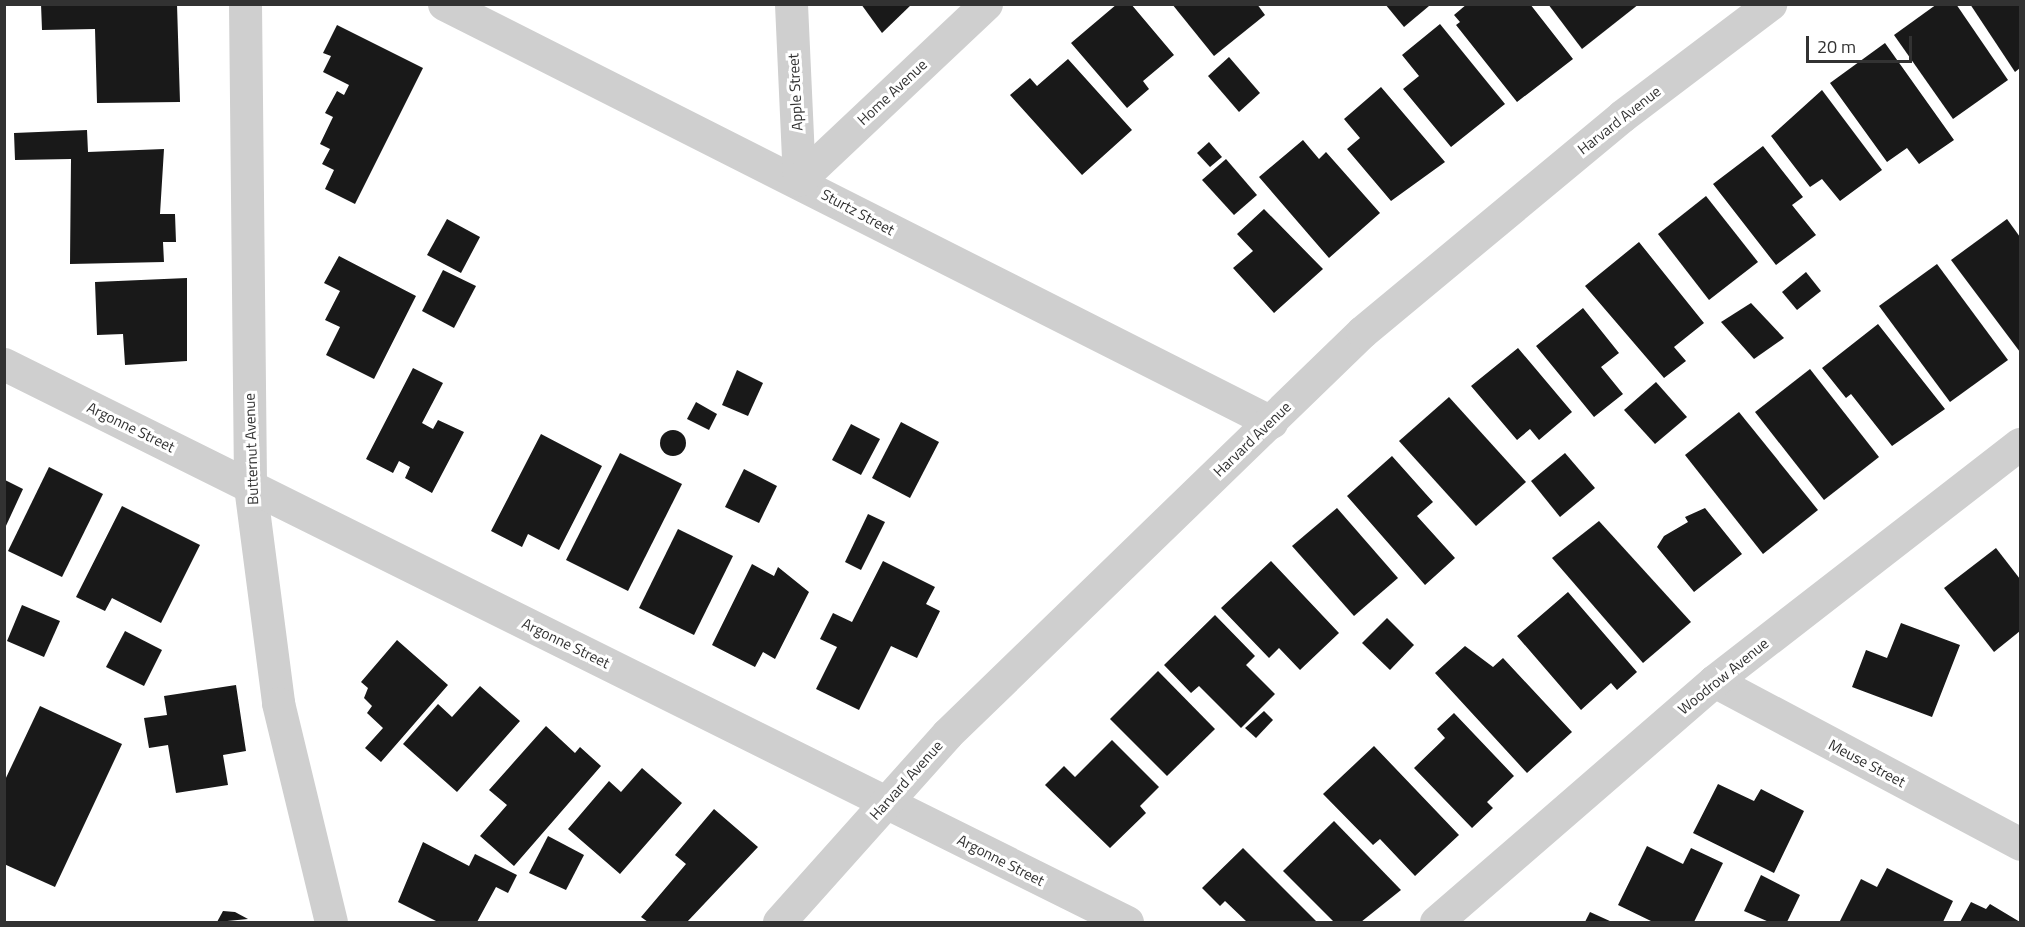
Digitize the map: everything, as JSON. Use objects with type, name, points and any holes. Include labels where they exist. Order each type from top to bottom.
[{"type":"street","name":"Butternut Avenue","points":[[244,4],[250,486],[278,703],[331,922]]},
{"type":"street","name":"Sturtz Street","points":[[444,4],[799,180],[1271,422]]},
{"type":"street","name":"Apple Street","points":[[791,4],[799,180]]},
{"type":"street","name":"Home Avenue","points":[[799,180],[986,4]]},
{"type":"street","name":"Harvard Avenue","points":[[779,922],[947,734],[1362,332],[1622,116],[1770,4]]},
{"type":"street","name":"Argonne Street","points":[[4,364],[1127,922]]},
{"type":"street","name":"Woodrow Avenue","points":[[1436,922],[1714,681],[2020,444]]},
{"type":"street","name":"Meuse Street","points":[[1714,681],[2020,844]]},
{"type":"building","points":[[41,4],[177,4],[180,102],[97,103],[95,29],[42,30]]},
{"type":"building","points":[[861,4],[912,4],[882,33]]},
{"type":"building","points":[[1117,4],[1131,4],[1174,55],[1143,81],[1149,89],[1127,108],[1071,43]]},
{"type":"building","points":[[1172,4],[1257,4],[1265,15],[1214,56]]},
{"type":"building","points":[[1385,4],[1427,4],[1429,6],[1404,27]]},
{"type":"building","points":[[1467,4],[1530,4],[1573,59],[1517,102],[1456,25],[1460,22],[1454,15]]},
{"type":"building","points":[[1548,4],[1639,4],[1582,49]]},
{"type":"building","points":[[1937,4],[1956,4],[2008,80],[1953,119],[1894,35]]},
{"type":"building","points":[[1970,4],[2020,4],[2020,68],[2015,72]]},
{"type":"building","points":[[1440,24],[1505,104],[1451,147],[1403,89],[1419,76],[1402,55]]},
{"type":"building","points":[[337,25],[423,68],[355,204],[325,189],[334,170],[322,164],[330,149],[320,144],[333,117],[325,113],[337,91],[344,95],[349,85],[323,72],[331,56],[323,53]]},
{"type":"building","points":[[1885,43],[1954,140],[1919,164],[1907,148],[1887,162],[1830,83]]},
{"type":"building","points":[[1229,57],[1260,93],[1239,112],[1208,76]]},
{"type":"building","points":[[1068,59],[1132,130],[1082,175],[1010,95],[1030,78],[1037,86]]},
{"type":"building","points":[[1381,87],[1445,162],[1391,201],[1347,149],[1360,138],[1344,119]]},
{"type":"building","points":[[1822,90],[1882,170],[1840,201],[1822,179],[1810,187],[1771,136]]},
{"type":"building","points":[[87,130],[88,152],[164,149],[160,214],[175,214],[176,242],[163,242],[164,262],[70,264],[71,159],[15,160],[14,133]]},
{"type":"building","points":[[1303,140],[1319,159],[1326,152],[1380,213],[1329,258],[1259,177]]},
{"type":"building","points":[[1209,142],[1222,157],[1210,167],[1197,153]]},
{"type":"building","points":[[1763,146],[1803,197],[1792,205],[1816,235],[1776,265],[1713,184]]},
{"type":"building","points":[[1226,159],[1257,195],[1234,215],[1202,180]]},
{"type":"building","points":[[1706,196],[1758,262],[1709,300],[1658,234]]},
{"type":"building","points":[[1264,209],[1323,269],[1274,313],[1233,268],[1253,251],[1237,234]]},
{"type":"building","points":[[447,219],[480,237],[461,273],[427,255]]},
{"type":"building","points":[[2007,219],[2020,237],[2020,352],[1951,260]]},
{"type":"building","points":[[1639,242],[1704,323],[1674,347],[1686,361],[1664,378],[1585,286]]},
{"type":"building","points":[[339,256],[416,296],[374,379],[326,355],[340,327],[325,320],[340,291],[324,283]]},
{"type":"building","points":[[1937,264],[2008,360],[1950,402],[1879,306]]},
{"type":"building","points":[[443,270],[476,286],[454,328],[422,311]]},
{"type":"building","points":[[1806,272],[1821,291],[1797,310],[1782,292]]},
{"type":"building","points":[[187,278],[187,361],[125,365],[123,334],[97,335],[95,282]]},
{"type":"building","points":[[1751,303],[1784,338],[1754,359],[1721,322]]},
{"type":"building","points":[[1583,308],[1619,353],[1601,367],[1623,394],[1594,417],[1536,346]]},
{"type":"building","points":[[1878,324],[1945,409],[1892,446],[1851,394],[1846,398],[1822,368]]},
{"type":"building","points":[[1518,348],[1572,412],[1539,440],[1530,429],[1517,440],[1471,386]]},
{"type":"building","points":[[413,368],[443,383],[422,423],[433,429],[438,420],[464,432],[432,493],[405,478],[410,467],[399,461],[393,473],[366,459]]},
{"type":"building","points":[[1810,369],[1879,457],[1824,500],[1755,412]]},
{"type":"building","points":[[737,370],[763,383],[748,416],[722,405]]},
{"type":"building","points":[[1656,382],[1687,417],[1655,444],[1624,410]]},
{"type":"building","points":[[1449,397],[1526,482],[1476,526],[1399,441]]},
{"type":"building","points":[[696,402],[717,414],[709,430],[687,419]]},
{"type":"building","points":[[1739,412],[1818,510],[1763,554],[1685,455]]},
{"type":"building","points":[[901,422],[939,442],[910,498],[872,478]]},
{"type":"building","points":[[851,424],[880,439],[861,475],[832,460]]},
{"type":"building","points":[[673,430],[682,434],[686,443],[682,452],[673,456],[664,452],[660,443],[664,434]]},
{"type":"building","points":[[541,434],[602,466],[559,550],[528,534],[522,547],[491,531]]},
{"type":"building","points":[[620,453],[682,484],[628,591],[566,560]]},
{"type":"building","points":[[1565,453],[1595,488],[1560,517],[1531,481]]},
{"type":"building","points":[[1392,456],[1433,502],[1417,516],[1455,558],[1425,585],[1347,496]]},
{"type":"building","points":[[49,467],[103,494],[62,577],[8,551]]},
{"type":"building","points":[[744,469],[777,486],[759,523],[725,507]]},
{"type":"building","points":[[5,480],[23,489],[5,528]]},
{"type":"building","points":[[122,506],[200,545],[161,623],[112,598],[105,611],[76,597]]},
{"type":"building","points":[[1337,508],[1398,578],[1354,616],[1292,546]]},
{"type":"building","points":[[1705,508],[1742,554],[1694,592],[1657,547],[1664,536],[1688,522],[1685,517]]},
{"type":"building","points":[[868,514],[885,522],[861,570],[845,562]]},
{"type":"building","points":[[1599,521],[1691,622],[1643,663],[1552,558]]},
{"type":"building","points":[[678,529],[733,556],[694,635],[639,608]]},
{"type":"building","points":[[1996,548],[2020,579],[2020,631],[1994,652],[1944,588]]},
{"type":"building","points":[[883,561],[935,587],[926,604],[940,611],[917,658],[891,646],[859,710],[816,689],[837,647],[820,639],[833,613],[852,622]]},
{"type":"building","points":[[1271,561],[1339,633],[1300,670],[1279,648],[1269,658],[1221,608]]},
{"type":"building","points":[[752,564],[774,576],[778,567],[809,592],[775,659],[763,652],[755,667],[712,645]]},
{"type":"building","points":[[1568,592],[1637,672],[1617,690],[1611,683],[1581,710],[1517,636]]},
{"type":"building","points":[[22,605],[60,621],[44,657],[7,641]]},
{"type":"building","points":[[1215,615],[1255,656],[1246,665],[1275,694],[1241,728],[1199,686],[1191,693],[1164,665]]},
{"type":"building","points":[[1387,618],[1414,645],[1390,670],[1362,643]]},
{"type":"building","points":[[1901,623],[1960,645],[1932,717],[1852,687],[1866,650],[1887,658]]},
{"type":"building","points":[[125,631],[162,650],[144,686],[106,667]]},
{"type":"building","points":[[397,640],[448,685],[381,762],[365,748],[383,728],[367,713],[372,706],[364,698],[368,688],[361,682]]},
{"type":"building","points":[[1465,646],[1493,667],[1503,658],[1572,732],[1527,773],[1435,673]]},
{"type":"building","points":[[1158,671],[1215,729],[1167,776],[1110,719]]},
{"type":"building","points":[[236,685],[246,751],[223,755],[228,785],[176,793],[168,745],[149,748],[144,718],[167,715],[164,696]]},
{"type":"building","points":[[480,686],[520,721],[457,792],[403,744],[438,704],[452,717]]},
{"type":"building","points":[[40,706],[122,744],[55,887],[4,864],[4,782]]},
{"type":"building","points":[[1264,711],[1273,720],[1256,738],[1245,728]]},
{"type":"building","points":[[1454,713],[1514,776],[1487,802],[1493,808],[1472,828],[1414,768],[1445,738],[1437,729]]},
{"type":"building","points":[[546,726],[575,753],[580,747],[601,766],[514,866],[480,836],[507,805],[489,790]]},
{"type":"building","points":[[1112,740],[1159,787],[1140,806],[1146,813],[1110,848],[1045,785],[1064,766],[1075,777]]},
{"type":"building","points":[[1374,746],[1459,835],[1415,876],[1380,839],[1373,845],[1323,794]]},
{"type":"building","points":[[642,768],[682,803],[620,874],[568,829],[609,781],[621,792]]},
{"type":"building","points":[[1718,784],[1754,801],[1761,789],[1804,811],[1774,873],[1693,833]]},
{"type":"building","points":[[714,809],[758,847],[687,922],[648,922],[641,917],[686,864],[675,855]]},
{"type":"building","points":[[1334,821],[1401,890],[1361,922],[1334,922],[1283,871]]},
{"type":"building","points":[[548,836],[584,855],[566,890],[529,873]]},
{"type":"building","points":[[423,842],[469,866],[475,854],[517,875],[508,893],[496,887],[477,922],[438,922],[398,902]]},
{"type":"building","points":[[1647,846],[1683,864],[1691,848],[1723,863],[1694,922],[1653,922],[1618,905]]},
{"type":"building","points":[[1243,848],[1317,922],[1247,922],[1225,901],[1220,906],[1202,888]]},
{"type":"building","points":[[1887,868],[1953,901],[1943,922],[1840,921],[1861,879],[1877,887]]},
{"type":"building","points":[[1761,875],[1800,895],[1787,922],[1769,922],[1744,911]]},
{"type":"building","points":[[1971,902],[1986,909],[1990,904],[2020,922],[1960,922]]},
{"type":"building","points":[[223,911],[235,912],[248,919],[217,922]]},
{"type":"building","points":[[1590,912],[1612,922],[1585,922]]}]
